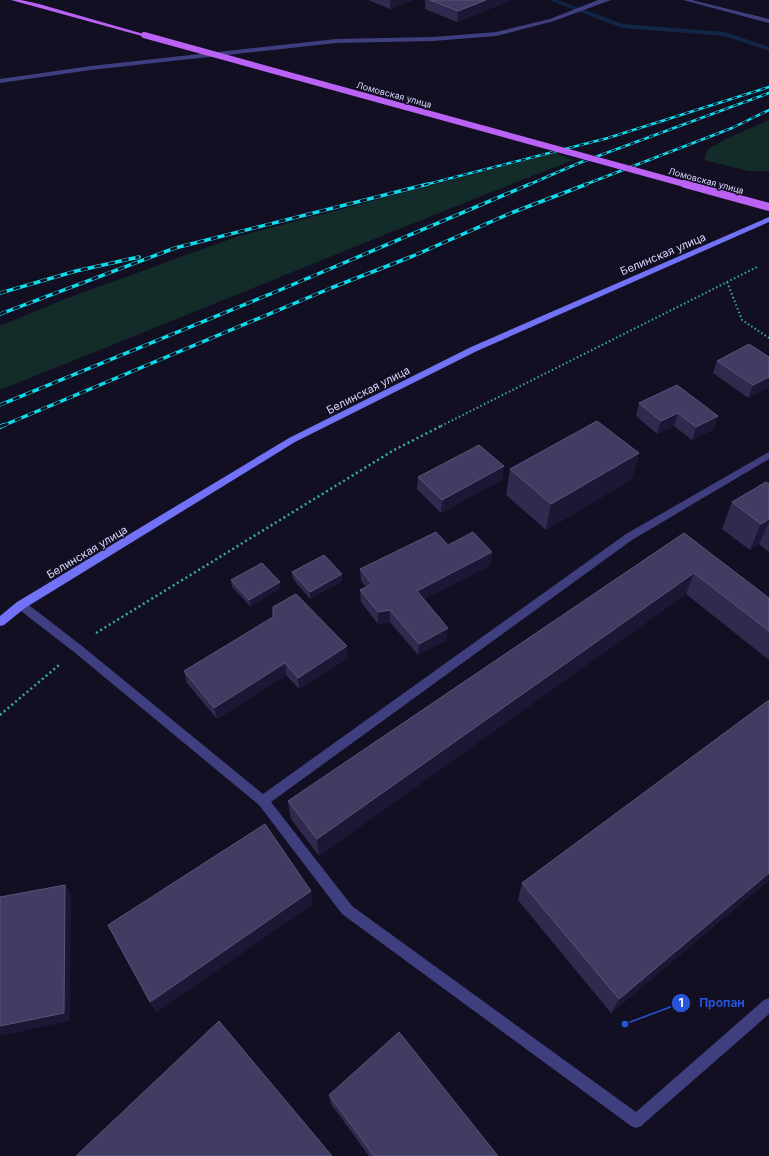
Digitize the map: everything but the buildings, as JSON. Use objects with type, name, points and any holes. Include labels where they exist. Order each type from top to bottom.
[{"type":"main road","name":"Ломовская улица","points":[[14,0],[37,5],[769,207]]},
{"type":"main road","name":"Белинская улица","points":[[0,622],[21,604],[292,440],[474,348],[769,219]]},
{"type":"street","points":[[0,81],[99,67],[336,41],[433,39],[496,34],[552,20],[600,1],[608,0]]},
{"type":"street","points":[[686,0],[769,21]]},
{"type":"street","points":[[263,801],[629,537],[769,455]]},
{"type":"street","points":[[21,604],[263,801],[347,910],[636,1121],[769,1005]]},
{"type":"path","points":[[0,715],[100,630],[394,450],[757,267]]},
{"type":"path","points":[[727,282],[742,320],[769,338]]},
{"type":"green space","points":[[769,120],[769,171],[749,171],[704,160],[708,149],[730,137]]},
{"type":"green space","points":[[553,152],[573,160],[0,390],[0,326],[65,299],[236,237]]},
{"type":"waterway","points":[[552,0],[622,26],[725,34],[769,49]]},
{"type":"railway","points":[[424,185],[608,138],[769,87]]},
{"type":"railway","points":[[528,185],[579,163],[769,93]]},
{"type":"railway","points":[[584,185],[732,128],[769,110]]},
{"type":"railway","points":[[0,314],[175,248],[428,184]]},
{"type":"railway","points":[[0,405],[280,290],[530,184]]},
{"type":"railway","points":[[2,426],[331,288],[413,256],[511,213],[587,184]]},
{"type":"railway","points":[[0,293],[76,271],[139,257]]},
{"type":"place","name":"Пропан","points":[[625,1024]]}]
